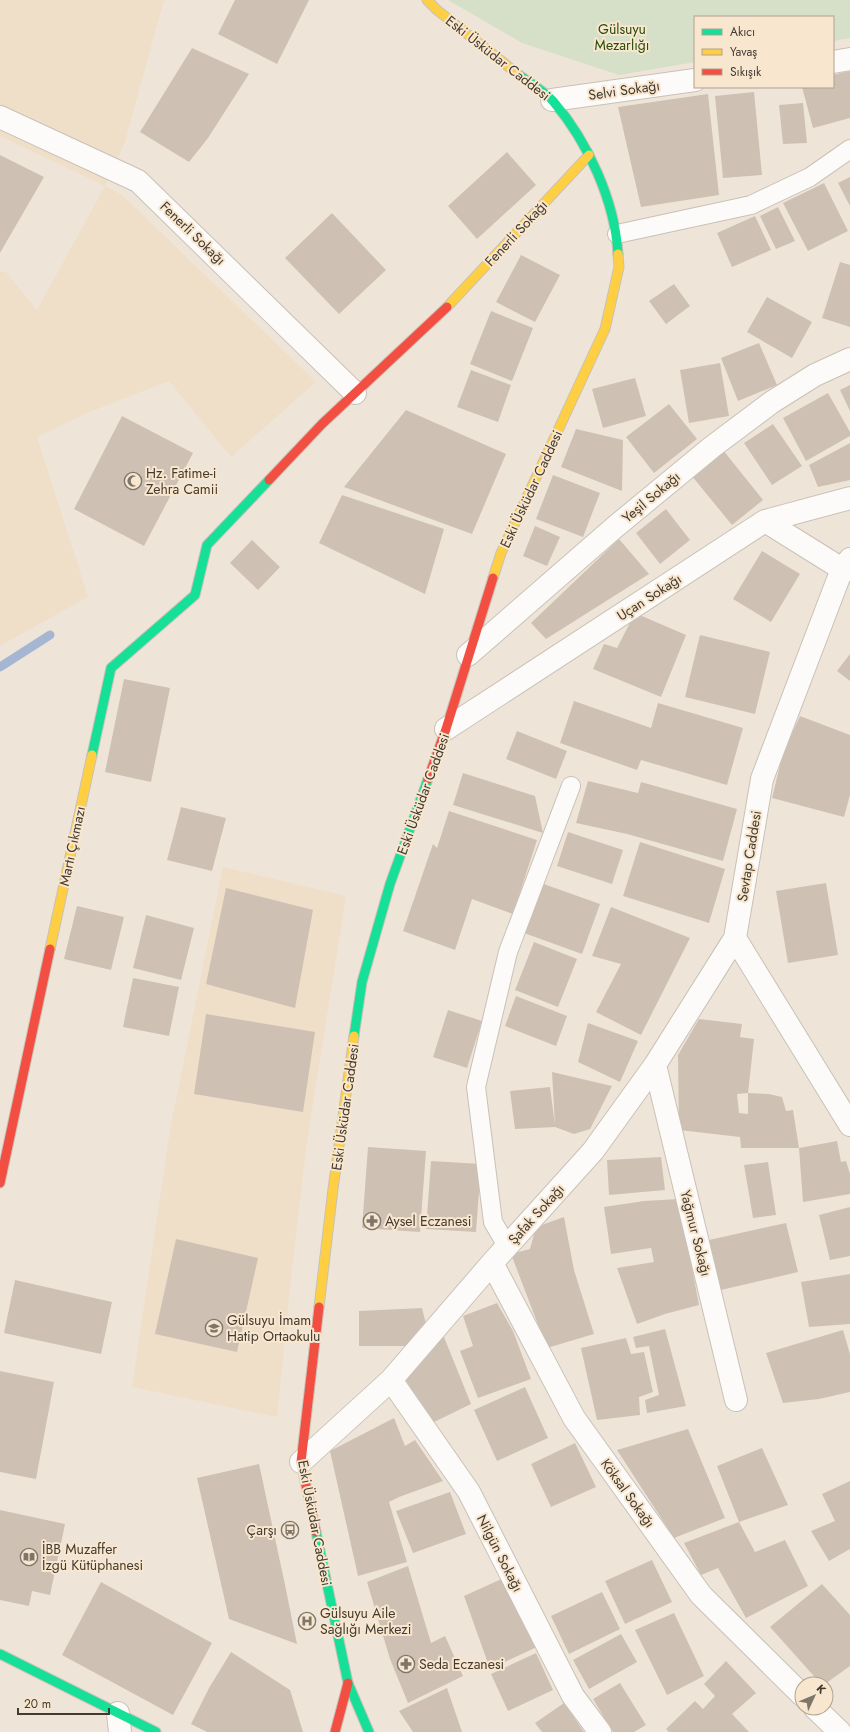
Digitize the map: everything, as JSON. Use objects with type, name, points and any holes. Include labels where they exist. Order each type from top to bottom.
[{"type":"main road","name":"Eski Üsküdar Caddesi","points":[[369,1732],[348,1683],[301,1462],[333,1188],[362,982],[390,884],[446,729],[501,553],[606,329],[619,267],[617,234],[610,205],[589,155],[573,127],[552,100],[437,10],[427,0]]},
{"type":"main road","name":"Fenerli Sokağı","points":[[207,545],[322,424],[444,310],[589,155]]},
{"type":"main road","name":"Martı Çıkmazı","points":[[1,1177],[111,668],[195,595],[207,545]]},
{"type":"main road","points":[[0,1654],[119,1722],[156,1732]]},
{"type":"main road","name":"Eski Üsküdar Caddesi","points":[[335,1732],[348,1683]]},
{"type":"street","points":[[834,62],[850,59]]},
{"type":"street","name":"Selvi Sokağı","points":[[552,100],[694,80]]},
{"type":"street","name":"Fenerli Sokağı","points":[[0,117],[138,181],[355,393]]},
{"type":"street","name":"Yeşil Sokağı","points":[[468,656],[616,526],[712,446],[772,402],[815,375],[850,359]]},
{"type":"street","name":"Uçan Sokağı","points":[[446,729],[765,521],[850,498]]},
{"type":"street","points":[[765,521],[847,566]]},
{"type":"street","name":"Sevtap Caddesi","points":[[735,938],[762,779],[847,566]]},
{"type":"street","points":[[735,938],[850,1125]]},
{"type":"street","name":"Şafak Sokağı","points":[[301,1462],[391,1380],[492,1263],[593,1151],[655,1065],[735,938]]},
{"type":"street","name":"Yağmur Sokağı","points":[[655,1065],[736,1400]]},
{"type":"street","name":"Köksal Sokağı","points":[[492,1263],[574,1418],[701,1595],[794,1687]]},
{"type":"street","name":"Nilgün Sokağı","points":[[391,1380],[469,1492],[573,1696],[600,1732]]},
{"type":"street","points":[[823,1716],[840,1732]]},
{"type":"lane","points":[[617,234],[751,205],[810,177],[850,149]]},
{"type":"lane","points":[[507,1246],[493,1222],[476,1087],[508,952],[572,786]]},
{"type":"shaded area","points":[[0,0],[164,0],[125,142],[105,186],[0,136]]},
{"type":"shaded area","points":[[105,186],[122,195],[316,382],[231,457],[169,381],[89,412],[37,437],[88,597],[0,646],[0,272],[6,272],[37,310]]},
{"type":"shaded area","points":[[223,867],[346,896],[307,1141],[277,1417],[132,1387],[170,1130]]},
{"type":"green space","name":"Gülsuyu Mezarlığı","points":[[448,0],[850,0],[850,38],[834,41],[834,16],[694,16],[694,62],[619,75],[522,43]]},
{"type":"building","points":[[235,0],[309,0],[277,64],[218,34]]},
{"type":"building","points":[[192,48],[249,74],[208,138],[189,162],[140,132]]},
{"type":"building","points":[[850,71],[850,118],[813,128],[802,88],[834,88],[834,75]]},
{"type":"building","points":[[754,92],[762,175],[723,178],[715,96]]},
{"type":"building","points":[[708,94],[719,195],[641,207],[618,107]]},
{"type":"building","points":[[803,103],[807,143],[783,144],[779,105]]},
{"type":"building","points":[[507,152],[536,185],[477,239],[448,206]]},
{"type":"building","points":[[0,155],[44,177],[0,253]]},
{"type":"building","points":[[850,177],[850,206],[838,183]]},
{"type":"building","points":[[824,183],[848,231],[808,251],[783,203]]},
{"type":"building","points":[[778,207],[795,241],[776,249],[760,216]]},
{"type":"building","points":[[332,213],[386,270],[339,314],[285,258]]},
{"type":"building","points":[[755,216],[771,250],[732,267],[717,233]]},
{"type":"building","points":[[521,255],[560,275],[535,322],[496,302]]},
{"type":"building","points":[[840,262],[850,265],[850,327],[822,318]]},
{"type":"building","points":[[674,284],[690,306],[666,324],[649,301]]},
{"type":"building","points":[[767,297],[812,322],[792,358],[747,332]]},
{"type":"building","points":[[491,311],[533,328],[512,381],[470,364]]},
{"type":"building","points":[[759,343],[777,385],[738,401],[721,358]]},
{"type":"building","points":[[720,363],[729,416],[689,423],[680,370]]},
{"type":"building","points":[[471,370],[511,385],[498,422],[457,407]]},
{"type":"building","points":[[635,378],[646,416],[603,428],[592,389]]},
{"type":"building","points":[[850,385],[850,411],[840,390]]},
{"type":"building","points":[[828,393],[850,432],[850,436],[806,461],[783,418]]},
{"type":"building","points":[[669,404],[697,439],[654,473],[626,437]]},
{"type":"building","points":[[406,410],[506,454],[472,534],[344,487]]},
{"type":"building","name":"Hz. Fatime-i Zehra Camii","points":[[122,416],[193,453],[144,546],[74,509]]},
{"type":"building","points":[[773,424],[802,466],[772,485],[744,443]]},
{"type":"building","points":[[576,429],[623,440],[622,491],[561,467]]},
{"type":"building","points":[[850,443],[850,480],[818,487],[809,465]]},
{"type":"building","points":[[723,450],[763,500],[732,525],[691,475]]},
{"type":"building","points":[[553,475],[600,493],[583,537],[536,519]]},
{"type":"building","points":[[342,495],[444,529],[425,594],[319,543]]},
{"type":"building","points":[[666,509],[690,540],[660,564],[636,533]]},
{"type":"building","points":[[535,526],[560,537],[547,566],[523,556]]},
{"type":"building","points":[[619,539],[649,574],[546,639],[531,623]]},
{"type":"building","points":[[252,540],[280,567],[258,590],[230,563]]},
{"type":"building","points":[[762,551],[800,574],[771,622],[733,599]]},
{"type":"building","points":[[635,613],[686,635],[661,697],[593,669],[604,644],[617,648]]},
{"type":"building","points":[[700,635],[770,652],[755,714],[685,697]]},
{"type":"building","points":[[850,654],[850,681],[837,671]]},
{"type":"building","points":[[124,679],[170,688],[151,782],[105,772]]},
{"type":"building","points":[[574,701],[651,728],[658,703],[743,728],[727,785],[641,760],[637,770],[560,743]]},
{"type":"building","points":[[800,716],[850,735],[850,795],[844,817],[772,798],[783,753]]},
{"type":"building","points":[[517,731],[567,751],[556,779],[506,759]]},
{"type":"building","points":[[463,773],[535,796],[543,833],[453,805]]},
{"type":"building","points":[[588,781],[638,793],[641,782],[737,809],[723,861],[627,834],[576,823]]},
{"type":"building","points":[[181,807],[226,818],[212,871],[167,860]]},
{"type":"building","points":[[449,811],[537,840],[513,914],[472,899],[455,950],[403,931],[433,844],[437,848]]},
{"type":"building","points":[[568,832],[623,850],[612,884],[557,866]]},
{"type":"building","points":[[640,842],[725,869],[709,923],[623,896]]},
{"type":"building","points":[[541,883],[600,904],[582,954],[524,933]]},
{"type":"building","points":[[826,883],[838,955],[788,963],[776,891]]},
{"type":"building","points":[[226,888],[313,910],[295,1008],[206,984]]},
{"type":"building","points":[[77,906],[124,917],[111,970],[64,959]]},
{"type":"building","points":[[611,907],[690,938],[641,1035],[596,1012],[621,964],[592,956]]},
{"type":"building","points":[[146,915],[194,928],[181,980],[133,968]]},
{"type":"building","points":[[534,942],[577,959],[558,1007],[515,990]]},
{"type":"building","points":[[133,978],[179,987],[169,1036],[123,1027]]},
{"type":"building","points":[[516,996],[567,1016],[556,1046],[505,1026]]},
{"type":"building","points":[[448,1010],[482,1021],[467,1068],[433,1057]]},
{"type":"building","points":[[206,1014],[315,1032],[303,1112],[194,1094]]},
{"type":"building","points":[[699,1019],[742,1024],[740,1037],[754,1039],[748,1093],[769,1094],[782,1097],[786,1111],[793,1110],[799,1148],[741,1148],[740,1137],[679,1130],[678,1055]],"holes":[[[748,1093],[748,1114],[739,1113],[737,1094]]]},
{"type":"building","points":[[588,1023],[638,1041],[620,1082],[578,1062]]},
{"type":"building","points":[[552,1072],[612,1086],[590,1129],[574,1134],[555,1127],[515,1129],[510,1091],[550,1087],[555,1125]]},
{"type":"building","points":[[837,1141],[841,1162],[846,1161],[850,1174],[850,1194],[803,1202],[799,1148]]},
{"type":"building","points":[[368,1147],[426,1151],[420,1232],[362,1228]]},
{"type":"building","points":[[661,1157],[665,1190],[609,1195],[607,1160]]},
{"type":"building","points":[[431,1161],[481,1164],[476,1232],[426,1229]]},
{"type":"building","points":[[768,1162],[776,1215],[753,1218],[744,1165]]},
{"type":"building","points":[[679,1199],[699,1305],[665,1314],[637,1324],[617,1268],[654,1262],[651,1248],[611,1254],[604,1207],[644,1201]]},
{"type":"building","points":[[850,1207],[850,1256],[830,1260],[819,1215]]},
{"type":"building","points":[[564,1217],[574,1270],[594,1334],[547,1348],[511,1254],[530,1249],[536,1227]]},
{"type":"building","points":[[786,1223],[798,1272],[721,1290],[709,1240]]},
{"type":"building","points":[[176,1239],[258,1258],[237,1352],[155,1334]]},
{"type":"building","points":[[850,1274],[850,1324],[809,1327],[801,1282]]},
{"type":"building","points":[[15,1280],[112,1302],[101,1354],[4,1333]]},
{"type":"building","points":[[497,1303],[513,1331],[531,1379],[478,1398],[460,1351],[473,1346],[463,1316]]},
{"type":"building","points":[[422,1308],[426,1324],[407,1346],[359,1346],[359,1311]]},
{"type":"building","points":[[665,1329],[686,1406],[647,1413],[645,1400],[659,1395],[649,1346],[636,1348],[633,1337]]},
{"type":"building","points":[[843,1330],[850,1354],[850,1392],[819,1399],[783,1403],[766,1353]]},
{"type":"building","points":[[444,1337],[471,1404],[432,1423],[404,1377],[423,1353]]},
{"type":"building","points":[[626,1338],[631,1354],[644,1352],[653,1392],[639,1397],[640,1415],[597,1420],[581,1348]]},
{"type":"building","points":[[0,1371],[54,1382],[36,1479],[0,1472]]},
{"type":"building","points":[[525,1387],[548,1438],[497,1461],[474,1410]]},
{"type":"building","points":[[394,1418],[405,1446],[415,1440],[443,1481],[389,1502],[407,1562],[358,1576],[330,1451]]},
{"type":"building","points":[[688,1429],[725,1518],[674,1538],[617,1450]]},
{"type":"building","points":[[575,1443],[596,1487],[551,1507],[531,1464]]},
{"type":"building","points":[[762,1448],[788,1505],[739,1522],[717,1466]]},
{"type":"building","points":[[259,1464],[297,1644],[229,1619],[197,1478]]},
{"type":"building","points":[[850,1481],[850,1549],[829,1561],[811,1531],[835,1521],[822,1494]]},
{"type":"building","points":[[450,1492],[466,1534],[413,1553],[396,1511]]},
{"type":"building","name":"İBB Muzaffer İzgü Kütüphanesi","points":[[0,1510],[65,1524],[50,1595],[32,1591],[29,1606],[0,1600]]},
{"type":"building","points":[[739,1522],[755,1552],[785,1540],[808,1586],[746,1618],[718,1568],[701,1575],[684,1543]]},
{"type":"building","points":[[652,1560],[672,1602],[625,1624],[605,1581]]},
{"type":"building","points":[[408,1566],[431,1643],[445,1636],[463,1676],[408,1703],[390,1659],[367,1582]]},
{"type":"building","points":[[506,1577],[539,1646],[490,1669],[464,1596]]},
{"type":"building","points":[[101,1582],[212,1643],[173,1715],[62,1655]]},
{"type":"building","points":[[822,1584],[850,1615],[850,1666],[834,1678],[834,1676],[814,1676],[770,1627]]},
{"type":"building","points":[[602,1592],[620,1629],[569,1654],[551,1616]]},
{"type":"building","points":[[674,1613],[704,1676],[667,1695],[635,1630]]},
{"type":"building","points":[[621,1634],[637,1662],[589,1689],[573,1660]]},
{"type":"building","points":[[231,1652],[290,1690],[303,1732],[207,1732],[191,1724],[209,1688]]},
{"type":"building","points":[[536,1653],[553,1690],[508,1711],[491,1674]]},
{"type":"building","points":[[726,1661],[756,1693],[732,1714],[749,1732],[669,1732],[666,1729],[695,1701],[703,1709],[715,1696],[704,1684]]},
{"type":"building","points":[[620,1683],[646,1725],[634,1732],[613,1732],[593,1699]]},
{"type":"building","points":[[447,1688],[462,1732],[413,1732],[399,1711]]},
{"type":"building","points":[[564,1703],[584,1732],[542,1732],[535,1723]]},
{"type":"waterway","points":[[0,667],[50,635]]},
{"type":"traffic: fast","points":[[519,75],[541,90],[553,101],[566,117],[588,153],[598,173],[612,214],[618,254]]},
{"type":"traffic: fast","points":[[92,755],[111,668],[195,595],[207,545],[269,480]]},
{"type":"traffic: fast","points":[[354,1036],[362,982],[390,884],[428,779]]},
{"type":"traffic: fast","points":[[316,1532],[348,1683],[369,1732]]},
{"type":"traffic: fast","points":[[0,1654],[156,1732]]},
{"type":"traffic: slow","points":[[427,0],[437,10],[519,75]]},
{"type":"traffic: slow","points":[[447,307],[589,155]]},
{"type":"traffic: slow","points":[[493,578],[501,553],[605,329],[619,267],[618,254]]},
{"type":"traffic: slow","points":[[50,949],[92,755]]},
{"type":"traffic: slow","points":[[319,1307],[333,1189],[354,1036]]},
{"type":"traffic: jam","points":[[269,480],[322,424],[447,307]]},
{"type":"traffic: jam","points":[[428,779],[446,729],[493,578]]},
{"type":"traffic: jam","points":[[0,1183],[50,949]]},
{"type":"traffic: jam","points":[[316,1532],[301,1462],[319,1307]]},
{"type":"traffic: jam","points":[[335,1732],[348,1683]]},
{"type":"place","name":"Hz. Fatime-i Zehra Camii","points":[[133,481]]},
{"type":"place","name":"Aysel Eczanesi","points":[[372,1221]]},
{"type":"place","name":"Gülsuyu İmam Hatip Ortaokulu","points":[[214,1328]]},
{"type":"place","name":"Çarşı","points":[[290,1530]]},
{"type":"place","name":"İBB Muzaffer İzgü Kütüphanesi","points":[[29,1557]]},
{"type":"place","name":"Gülsuyu Aile Sağlığı Merkezi","points":[[307,1621]]},
{"type":"place","name":"Seda Eczanesi","points":[[406,1664]]}]
